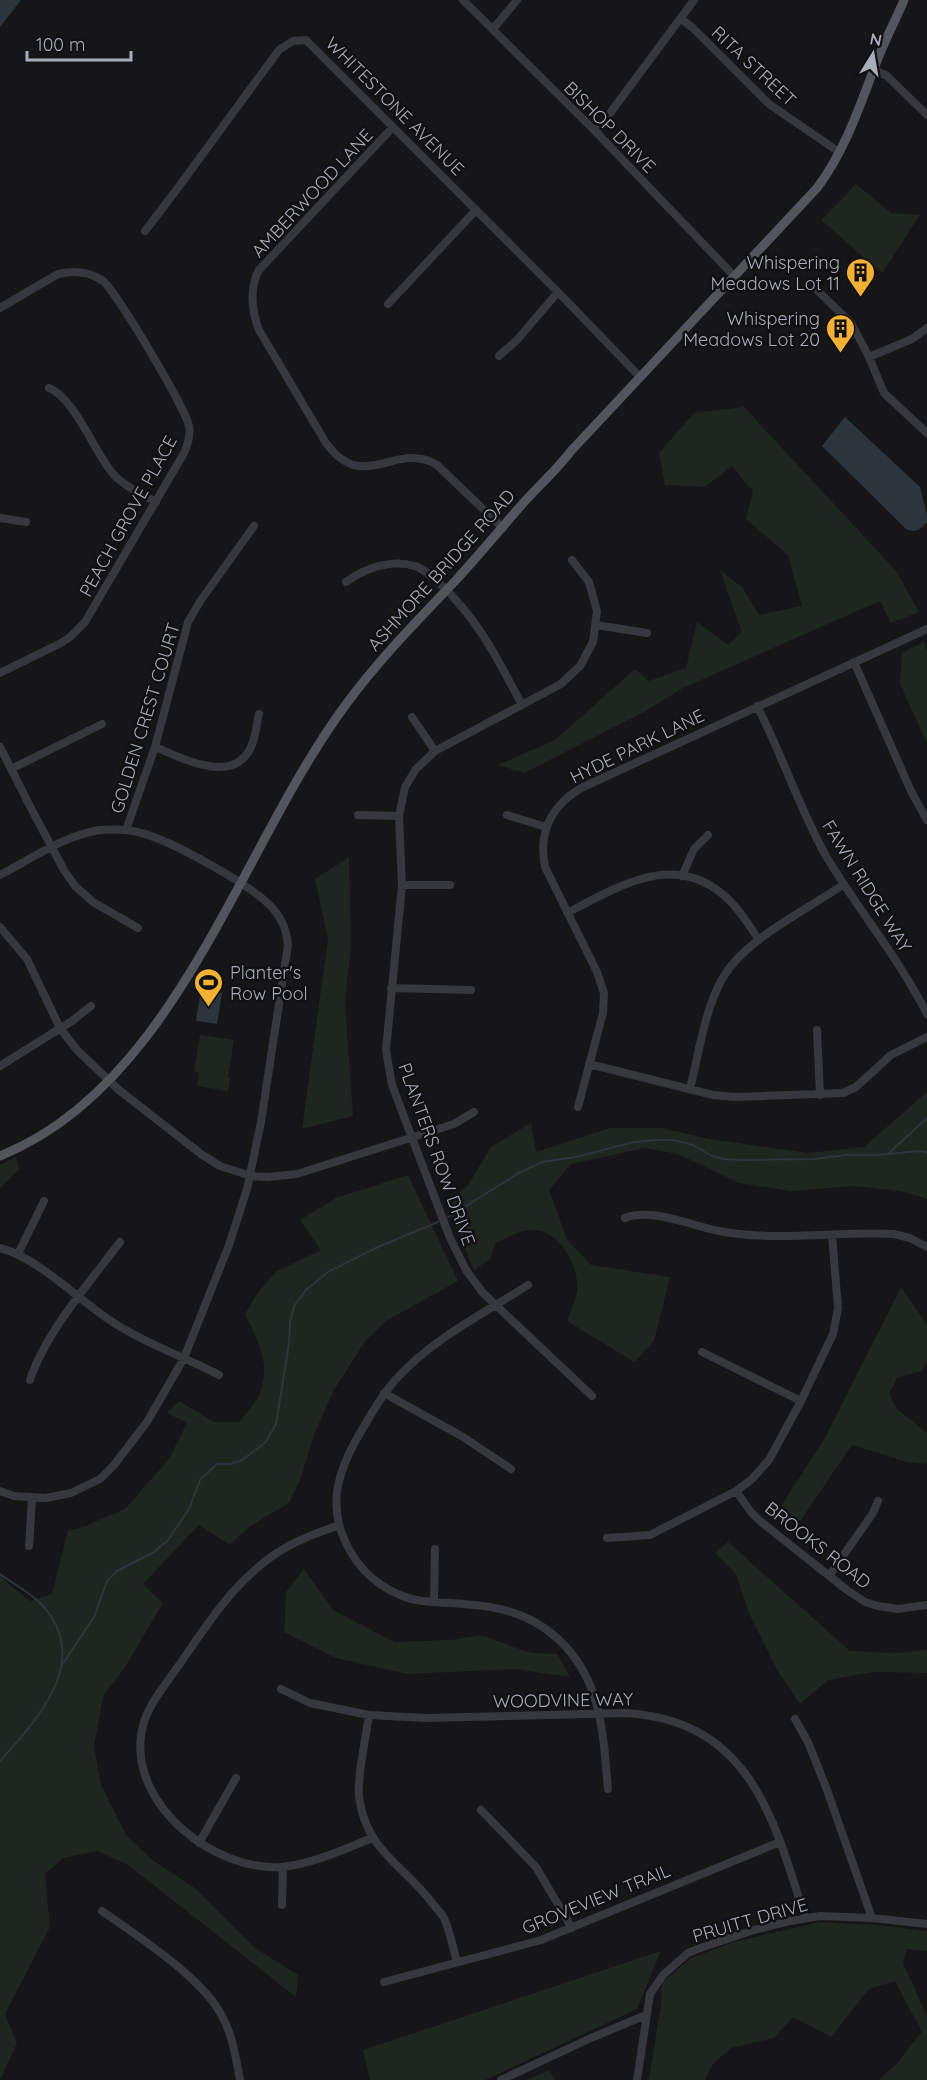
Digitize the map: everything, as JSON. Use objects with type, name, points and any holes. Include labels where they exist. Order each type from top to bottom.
[{"type":"main road","name":"ASHMORE BRIDGE ROAD","points":[[0,1156],[24,1146],[57,1127],[84,1106],[140,1046],[165,1011],[301,775],[344,706],[377,665],[503,528],[531,494],[735,277],[828,174],[849,134],[903,0]]},
{"type":"street","name":"BISHOP DRIVE","points":[[462,0],[596,132],[735,277]]},
{"type":"street","points":[[493,29],[517,0]]},
{"type":"street","points":[[596,132],[694,0]]},
{"type":"street","name":"RITA STREET","points":[[681,19],[693,28],[769,104],[839,152]]},
{"type":"street","name":"WHITESTONE AVENUE","points":[[145,231],[279,50],[293,41],[303,39],[312,44],[640,377]]},
{"type":"street","points":[[874,70],[887,76],[927,115]]},
{"type":"street","name":"AMBERWOOD LANE","points":[[393,127],[259,270],[253,285],[256,320],[316,425],[338,458],[353,466],[362,467],[407,459],[430,460],[503,528]]},
{"type":"street","points":[[388,304],[476,210]]},
{"type":"street","name":"PEACH GROVE PLACE","points":[[0,308],[58,274],[68,272],[93,276],[110,287],[177,399],[189,425],[188,445],[80,629],[61,643],[0,673]]},
{"type":"street","points":[[816,289],[851,323],[884,393],[927,434]]},
{"type":"street","points":[[499,356],[517,340],[558,292]]},
{"type":"street","points":[[869,357],[912,339],[927,328]]},
{"type":"street","points":[[49,388],[61,394],[117,478],[156,502]]},
{"type":"street","points":[[0,518],[26,522]]},
{"type":"street","name":"GOLDEN CREST COURT","points":[[126,830],[155,747],[189,622],[201,600],[254,526]]},
{"type":"street","points":[[573,560],[593,591],[597,611],[596,625],[647,633]]},
{"type":"street","points":[[346,582],[365,570],[387,564],[405,564],[421,568],[446,590],[481,630],[522,705]]},
{"type":"street","name":"PLANTERS ROW DRIVE","points":[[592,1396],[496,1306],[476,1284],[457,1254],[392,1085],[387,1064],[386,1035],[402,885],[399,816],[402,797],[410,778],[424,760],[435,751],[561,684],[576,671],[591,648],[596,625]]},
{"type":"street","name":"HYDE PARK LANE","points":[[578,1107],[603,1013],[604,993],[597,972],[545,867],[543,844],[546,827],[554,811],[581,788],[927,629]]},
{"type":"street","points":[[854,662],[899,765],[927,820]]},
{"type":"street","name":"FAWN RIDGE WAY","points":[[757,706],[816,836],[844,884],[913,988],[927,1014]]},
{"type":"street","points":[[155,747],[208,767],[229,766],[241,760],[250,748],[254,741],[259,714]]},
{"type":"street","points":[[412,717],[435,751]]},
{"type":"street","points":[[12,769],[102,724]]},
{"type":"street","points":[[0,747],[68,876],[84,895],[138,928]]},
{"type":"street","points":[[358,815],[399,816]]},
{"type":"street","points":[[507,815],[546,827]]},
{"type":"street","points":[[0,875],[71,838],[89,833],[126,830],[143,833],[223,872],[263,898],[276,912],[285,928],[288,945],[251,1176],[229,1245],[184,1358],[147,1422],[126,1451],[107,1472],[90,1485],[71,1493],[46,1498],[14,1496],[0,1491]]},
{"type":"street","points":[[682,876],[694,849],[708,835]]},
{"type":"street","points":[[567,913],[634,880],[665,874],[682,876],[701,882],[727,898],[759,939]]},
{"type":"street","points":[[690,1089],[706,1023],[718,986],[736,959],[759,939],[844,884]]},
{"type":"street","points":[[402,885],[450,885]]},
{"type":"street","points":[[0,927],[27,959],[60,1028],[76,1050],[108,1081],[208,1159],[228,1169],[251,1176],[297,1174],[454,1124],[474,1112]]},
{"type":"street","points":[[392,988],[471,990]]},
{"type":"street","points":[[0,1066],[92,1006]]},
{"type":"street","points":[[817,1030],[820,1095]]},
{"type":"street","points":[[590,1064],[690,1089],[735,1097],[820,1095],[851,1090],[891,1055],[927,1037]]},
{"type":"street","points":[[18,1254],[44,1201]]},
{"type":"street","points":[[625,1218],[643,1214],[747,1235],[894,1234],[910,1238],[927,1247]]},
{"type":"street","points":[[607,1538],[650,1535],[736,1491],[752,1479],[770,1460],[829,1346],[837,1322],[832,1235]]},
{"type":"street","points":[[30,1380],[46,1345],[120,1242]]},
{"type":"street","points":[[0,1248],[18,1254],[131,1333],[219,1375]]},
{"type":"street","points":[[528,1286],[423,1354],[400,1374],[384,1393],[341,1470],[336,1498],[339,1525],[350,1552],[360,1566],[387,1589],[419,1601],[501,1608],[537,1623],[557,1638],[575,1657],[596,1696],[603,1727],[608,1789]]},
{"type":"street","points":[[702,1352],[801,1401]]},
{"type":"street","points":[[384,1393],[463,1437],[510,1469]]},
{"type":"street","name":"BROOKS ROAD","points":[[736,1491],[760,1521],[857,1597],[878,1606],[905,1609],[927,1605]]},
{"type":"street","points":[[28,1546],[32,1498]]},
{"type":"street","points":[[829,1576],[873,1514],[878,1501]]},
{"type":"street","points":[[339,1525],[285,1548],[244,1579],[221,1605],[147,1713],[141,1737],[142,1761],[158,1800],[183,1831],[213,1852],[239,1862],[283,1867],[312,1861],[372,1838]]},
{"type":"street","points":[[434,1602],[435,1549]]},
{"type":"street","name":"WOODVINE WAY","points":[[281,1689],[310,1703],[369,1715],[427,1718],[625,1713],[657,1717],[686,1726],[713,1741],[737,1762],[756,1788],[780,1842],[805,1918]]},
{"type":"street","points":[[369,1715],[359,1795],[363,1818],[372,1838],[389,1858],[423,1890],[444,1918],[457,1962]]},
{"type":"street","points":[[795,1719],[808,1742],[827,1790],[872,1918]]},
{"type":"street","points":[[199,1843],[236,1778]]},
{"type":"street","points":[[481,1810],[536,1867],[572,1928]]},
{"type":"street","name":"GROVEVIEW TRAIL","points":[[384,1982],[541,1940],[740,1856],[780,1842]]},
{"type":"street","points":[[282,1905],[283,1867]]},
{"type":"street","points":[[102,1911],[191,1977],[206,1994],[222,2016],[233,2044],[240,2080]]},
{"type":"street","name":"PRUITT DRIVE","points":[[637,2080],[650,1994],[659,1980],[688,1953],[754,1930],[820,1916],[872,1918],[927,1924]]},
{"type":"street","points":[[501,2080],[646,2015]]},
{"type":"shaded area","points":[[0,0],[21,0],[0,27]]},
{"type":"shaded area","points":[[856,184],[891,213],[920,215],[882,273],[821,220]]},
{"type":"shaded area","points":[[744,407],[896,571],[919,612],[891,623],[880,601],[683,688],[644,712],[524,773],[498,765],[555,740],[635,669],[649,681],[686,668],[697,622],[728,645],[742,632],[720,570],[742,587],[759,615],[802,606],[788,555],[746,519],[753,491],[732,466],[705,487],[665,485],[659,453],[694,413]]},
{"type":"shaded area","points":[[845,417],[920,487],[927,522],[920,529],[913,531],[906,529],[822,446]]},
{"type":"shaded area","points":[[924,642],[927,652],[927,743],[900,684],[902,653]]},
{"type":"shaded area","points":[[349,857],[351,947],[345,1001],[353,1116],[302,1129],[328,939],[315,879]]},
{"type":"shaded area","name":"Planter's Row Pool","points":[[201,990],[222,993],[217,1024],[196,1021]]},
{"type":"shaded area","points":[[200,1035],[234,1040],[228,1091],[197,1086],[199,1073],[194,1071]]},
{"type":"shaded area","points":[[927,1092],[927,1199],[905,1192],[855,1186],[790,1191],[739,1183],[678,1154],[645,1148],[571,1164],[549,1190],[567,1239],[591,1265],[670,1277],[654,1341],[634,1362],[567,1321],[577,1290],[577,1281],[571,1261],[553,1237],[535,1230],[515,1234],[496,1243],[490,1259],[474,1270],[446,1204],[468,1185],[491,1147],[531,1123],[536,1152],[610,1128],[662,1128],[709,1139],[808,1153],[864,1147]]},
{"type":"shaded area","points":[[16,1157],[19,1169],[0,1188],[0,1165]]},
{"type":"shaded area","points":[[408,1175],[458,1281],[386,1321],[365,1341],[333,1392],[315,1432],[300,1480],[289,1503],[250,1526],[230,1545],[199,1525],[143,1584],[163,1603],[124,1669],[103,1696],[94,1747],[101,1785],[126,1835],[152,1860],[195,1888],[255,1948],[298,1975],[296,1997],[128,1865],[97,1851],[63,1858],[45,1874],[50,1927],[5,2014],[17,2043],[0,2080],[0,1575],[30,1601],[52,1594],[68,1531],[86,1526],[126,1508],[169,1459],[187,1423],[167,1413],[179,1401],[214,1422],[239,1422],[257,1398],[263,1384],[264,1373],[262,1353],[245,1314],[259,1291],[277,1271],[321,1250],[300,1220],[336,1198]]},
{"type":"shaded area","points":[[901,1287],[927,1325],[927,1361],[922,1371],[897,1378],[889,1394],[897,1409],[927,1433],[927,1461],[925,1464],[907,1462],[852,1445],[798,1524],[777,1512],[825,1438]]},
{"type":"shaded area","points":[[728,1542],[850,1651],[894,1653],[927,1650],[927,1673],[872,1672],[828,1680],[800,1704],[776,1668],[749,1613],[736,1574],[715,1553]]},
{"type":"shaded area","points":[[304,1569],[334,1611],[395,1642],[451,1640],[480,1635],[531,1653],[557,1654],[570,1677],[514,1669],[407,1674],[336,1658],[284,1632],[286,1592]]},
{"type":"shaded area","points":[[819,1922],[927,1931],[927,1951],[907,1949],[903,1963],[927,2016],[927,2080],[879,2080],[897,2063],[922,2032],[895,1981],[869,1989],[831,2037],[793,2017],[774,2038],[731,2048],[713,2064],[705,2080],[649,2080],[662,1983],[691,1958],[734,1942]]},
{"type":"shaded area","points":[[661,1951],[637,2009],[485,2080],[370,2080],[363,2050]]},
{"type":"shaded area","points":[[549,2070],[555,2080],[527,2080]]},
{"type":"waterway","points":[[889,1153],[927,1118]]},
{"type":"waterway","points":[[448,1217],[519,1173],[542,1162],[576,1157],[634,1142],[674,1140],[693,1145],[710,1155],[738,1160],[815,1159],[847,1155],[927,1152]]},
{"type":"waterway","points":[[62,1665],[94,1617],[107,1581],[117,1571],[154,1552],[168,1540],[189,1509],[200,1480],[217,1464],[231,1464],[242,1460],[265,1443],[276,1424],[294,1306],[306,1290],[328,1272],[378,1247],[438,1222]]},
{"type":"waterway","points":[[0,1574],[38,1601],[54,1622],[62,1643],[62,1664],[45,1706],[0,1761]]},
{"type":"place","name":"Whispering Meadows Lot 11","points":[[861,298]]},
{"type":"place","name":"Whispering Meadows Lot 20","points":[[841,354]]},
{"type":"place","name":"Planter's Row Pool","points":[[209,1008]]}]
